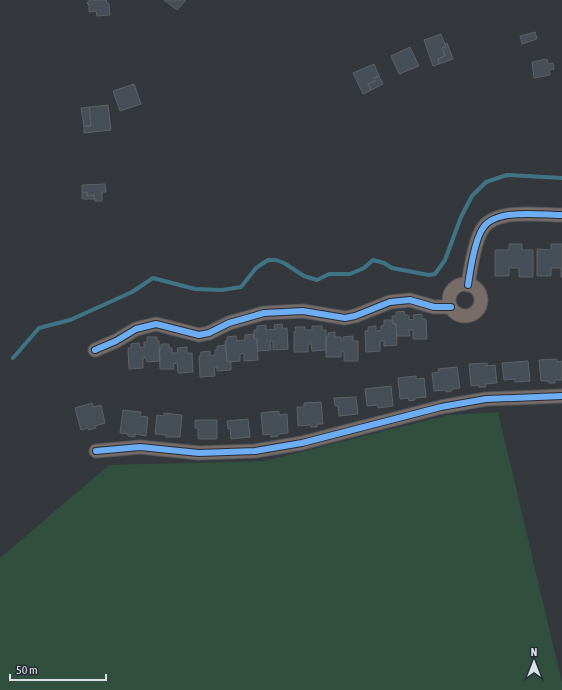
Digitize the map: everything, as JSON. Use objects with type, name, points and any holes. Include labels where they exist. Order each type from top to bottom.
[{"type":"street","points":[[468,285],[478,239],[483,228],[491,220],[508,215],[562,215]]},
{"type":"street","points":[[468,285],[477,290],[480,294],[481,300],[478,309],[474,313],[464,316],[454,312],[451,307],[450,298],[451,293],[458,286],[468,285]]},
{"type":"street","points":[[95,350],[105,347],[136,329],[156,324],[199,335],[209,333],[229,323],[264,313],[303,312],[345,318],[355,316],[390,302],[410,300],[434,307],[451,307]]},
{"type":"street","points":[[96,451],[140,447],[199,453],[255,451],[302,443],[440,407],[486,399],[562,396]]},
{"type":"green space","points":[[498,412],[562,683],[562,690],[0,690],[0,558],[109,465],[264,461],[448,415]]},
{"type":"building","points":[[90,0],[107,0],[110,15],[97,16],[96,11],[89,12],[89,5],[87,3]]},
{"type":"building","points":[[164,0],[186,0],[177,10]]},
{"type":"building","points":[[535,32],[537,39],[522,44],[520,36]]},
{"type":"building","points":[[441,34],[446,47],[442,48],[445,56],[438,59],[439,64],[433,66],[424,40]]},
{"type":"building","points":[[447,43],[453,59],[439,64],[438,59],[445,56],[442,48],[446,47],[445,44]]},
{"type":"building","points":[[410,47],[419,66],[399,74],[391,56]]},
{"type":"building","points":[[547,59],[548,64],[553,63],[554,69],[549,70],[550,75],[534,78],[532,62]]},
{"type":"building","points":[[374,64],[379,76],[374,78],[375,81],[368,84],[371,90],[363,94],[353,73]]},
{"type":"building","points":[[379,76],[383,84],[371,90],[368,84],[375,81],[374,78]]},
{"type":"building","points":[[134,84],[141,104],[120,111],[113,91]]},
{"type":"building","points":[[108,105],[111,130],[84,133],[84,126],[91,126],[89,107]]},
{"type":"building","points":[[89,107],[91,126],[84,126],[81,108]]},
{"type":"building","points":[[105,184],[106,192],[102,192],[102,201],[95,201],[94,195],[87,196],[87,192],[82,193],[82,185]]},
{"type":"building","points":[[87,192],[87,196],[94,195],[95,199],[82,199],[82,193]]},
{"type":"building","points":[[509,244],[522,244],[522,250],[533,250],[533,277],[519,277],[519,268],[509,268],[509,276],[495,276],[495,250],[509,250]]},
{"type":"building","points":[[551,244],[562,244],[562,277],[561,268],[551,268],[551,276],[537,276],[537,249],[551,250]]},
{"type":"building","points":[[404,311],[405,315],[409,315],[409,320],[414,319],[413,315],[422,314],[422,319],[426,319],[427,339],[413,339],[413,330],[409,330],[410,336],[397,336],[396,324],[393,324],[392,316],[396,316],[396,312]]},
{"type":"building","points":[[384,320],[393,320],[393,324],[396,324],[397,345],[384,346],[384,341],[380,341],[380,351],[366,352],[365,331],[368,331],[368,327],[376,326],[376,331],[381,330],[381,326],[384,325]]},
{"type":"building","points":[[282,324],[283,329],[287,328],[288,349],[273,350],[273,341],[270,341],[271,350],[258,351],[257,339],[254,339],[254,330],[257,330],[257,326],[266,325],[266,330],[275,329],[274,325]]},
{"type":"building","points":[[312,326],[322,326],[322,330],[326,330],[326,350],[312,351],[311,344],[308,344],[308,352],[294,352],[295,327],[305,327],[305,330],[312,330]]},
{"type":"building","points":[[335,332],[335,337],[341,337],[341,341],[343,341],[343,337],[353,336],[353,341],[358,341],[358,361],[344,361],[344,352],[341,352],[341,357],[326,357],[326,337],[328,337],[328,333]]},
{"type":"building","points":[[254,334],[254,339],[257,339],[258,360],[244,361],[244,353],[240,354],[240,361],[227,362],[225,341],[227,341],[227,337],[236,336],[237,341],[245,340],[245,335]]},
{"type":"building","points":[[147,337],[157,337],[157,341],[159,341],[160,361],[147,362],[146,358],[143,358],[143,368],[129,369],[128,348],[131,348],[131,344],[139,343],[140,348],[144,347],[144,342],[147,342]]},
{"type":"building","points":[[161,344],[169,344],[169,348],[172,348],[172,353],[178,353],[177,348],[187,347],[187,353],[192,353],[193,372],[178,373],[177,363],[173,364],[174,369],[160,369],[159,349],[161,349]]},
{"type":"building","points":[[226,345],[227,362],[231,361],[231,370],[217,371],[217,367],[214,367],[215,376],[200,377],[199,356],[201,356],[201,352],[210,351],[210,356],[215,355],[217,346]]},
{"type":"building","points":[[557,359],[557,362],[562,361],[562,380],[555,380],[555,383],[541,381],[539,360]]},
{"type":"building","points":[[528,361],[530,381],[515,382],[515,379],[504,380],[502,363]]},
{"type":"building","points":[[487,363],[487,366],[495,365],[497,383],[485,384],[486,387],[479,387],[479,385],[471,386],[469,364]]},
{"type":"building","points":[[457,367],[460,388],[452,389],[452,391],[446,392],[446,390],[434,391],[432,373],[439,372],[438,369]]},
{"type":"building","points":[[416,376],[416,379],[424,378],[426,397],[415,398],[415,400],[409,401],[408,398],[400,399],[398,378]]},
{"type":"building","points":[[391,386],[393,406],[378,408],[378,405],[367,406],[365,389]]},
{"type":"building","points":[[356,397],[358,414],[339,416],[338,406],[335,406],[334,398]]},
{"type":"building","points":[[321,402],[323,424],[317,424],[317,427],[311,427],[310,425],[298,426],[297,407],[304,407],[304,403]]},
{"type":"building","points":[[92,403],[93,407],[101,405],[105,423],[95,426],[96,428],[81,430],[75,408]]},
{"type":"building","points":[[123,410],[141,412],[140,416],[148,417],[146,436],[135,434],[135,437],[120,433]]},
{"type":"building","points":[[279,411],[279,415],[287,414],[288,433],[278,434],[278,436],[271,437],[271,434],[263,435],[261,413]]},
{"type":"building","points":[[164,413],[182,415],[180,437],[166,437],[166,435],[155,434],[157,415],[164,416]]},
{"type":"building","points":[[248,419],[250,437],[231,439],[230,428],[228,429],[227,421]]},
{"type":"building","points":[[195,420],[217,420],[217,439],[198,439],[198,428],[195,428]]},
{"type":"waterway","points":[[13,358],[39,328],[70,320],[132,292],[153,278],[195,289],[222,290],[241,287],[256,268],[268,260],[276,260],[284,263],[304,276],[317,280],[329,274],[350,274],[364,268],[373,260],[384,263],[392,268],[429,275],[435,274],[445,260],[461,217],[472,196],[486,182],[507,175],[562,178]]},
{"type":"cycle path","points":[[468,285],[473,255],[480,233],[489,222],[508,215],[562,215]]},
{"type":"cycle path","points":[[95,350],[116,341],[136,329],[156,324],[199,335],[209,333],[229,323],[264,313],[303,311],[345,318],[355,316],[390,302],[410,300],[434,307],[451,307]]},
{"type":"cycle path","points":[[96,451],[140,447],[199,453],[255,451],[302,443],[441,407],[486,399],[562,396]]}]
